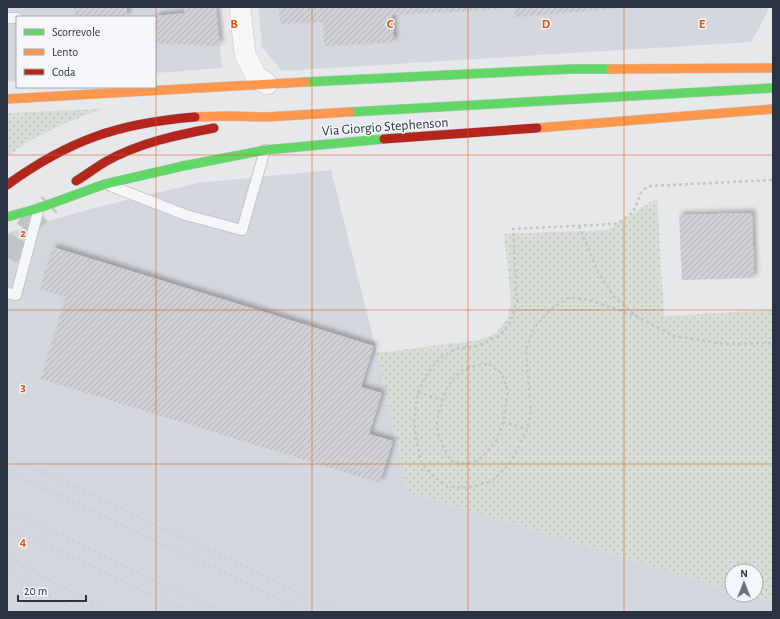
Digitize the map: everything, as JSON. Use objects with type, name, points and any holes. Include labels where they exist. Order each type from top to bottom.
[{"type":"street","points":[[240,7],[245,54],[256,76],[267,84]]},
{"type":"street","points":[[7,99],[75,91],[267,84],[572,69],[767,66]]},
{"type":"street","points":[[7,185],[47,158],[73,144],[101,133],[159,121],[205,116],[266,117],[773,88]]},
{"type":"street","name":"Via Giorgio Stephenson","points":[[7,217],[39,208],[105,184],[183,166],[265,150],[334,143],[773,109]]},
{"type":"street","points":[[76,181],[104,163],[128,151],[157,141],[266,117]]},
{"type":"lane","points":[[105,184],[186,215],[242,230],[265,150]]},
{"type":"lane","points":[[7,293],[16,295],[39,208]]},
{"type":"path","points":[[773,180],[650,186],[641,192],[634,209],[622,220],[614,224],[513,229],[516,301],[512,321],[500,335],[478,346],[455,349],[439,359],[428,373],[418,392],[414,421],[417,444],[422,464],[434,477],[448,487],[468,488],[492,481],[510,463],[527,430],[530,412],[526,350],[534,328],[550,310],[568,298],[587,299],[638,317],[674,336],[724,344],[773,342]]},
{"type":"path","points":[[579,226],[598,272],[614,297],[638,317]]},
{"type":"path","points":[[489,364],[502,374],[508,391],[503,422],[495,443],[479,460],[463,464],[451,461],[442,446],[437,424],[442,400],[449,384],[463,369],[477,365],[489,364]]},
{"type":"path","points":[[418,392],[442,400]]},
{"type":"path","points":[[503,422],[527,430]]},
{"type":"shaded area","points":[[7,7],[216,7],[222,68],[156,73],[156,16],[16,16],[16,81],[7,82]]},
{"type":"shaded area","points":[[258,7],[767,7],[768,11],[751,42],[282,71],[262,47]]},
{"type":"shaded area","points":[[102,109],[65,123],[31,140],[7,156],[7,113]]},
{"type":"shaded area","points":[[331,170],[377,353],[408,492],[724,588],[724,603],[764,603],[764,600],[773,603],[773,612],[7,612],[7,233],[94,208],[198,183]]},
{"type":"shaded area","points":[[657,198],[664,316],[773,310],[773,603],[764,600],[764,563],[724,563],[724,588],[408,492],[377,353],[479,340],[496,333],[508,318],[511,299],[504,234],[607,230]]},
{"type":"building","points":[[74,7],[127,7],[127,16],[75,16]]},
{"type":"building","points":[[184,7],[216,7],[220,46],[156,43],[155,16],[185,13]]},
{"type":"building","points":[[279,7],[498,7],[498,9],[392,15],[394,42],[324,46],[323,22],[280,24]]},
{"type":"building","points":[[515,7],[621,7],[621,8],[515,17]]},
{"type":"building","points":[[752,213],[754,278],[682,280],[679,215]]},
{"type":"building","points":[[53,247],[374,346],[361,387],[382,393],[369,434],[393,441],[380,483],[41,379],[66,297],[40,289]]},
{"type":"tunnel","points":[[7,257],[32,221],[50,204]]},
{"type":"railway","points":[[7,455],[341,612]]},
{"type":"railway","points":[[7,471],[308,612]]},
{"type":"railway","points":[[7,510],[222,612]]},
{"type":"railway","points":[[7,527],[190,612]]},
{"type":"railway","points":[[7,557],[111,612]]},
{"type":"railway","points":[[7,573],[82,612]]},
{"type":"traffic: fast","points":[[305,82],[572,69],[611,69]]},
{"type":"traffic: fast","points":[[350,112],[773,88]]},
{"type":"traffic: fast","points":[[7,217],[39,208],[105,184],[183,166],[265,150],[384,139]]},
{"type":"traffic: slow","points":[[611,69],[773,68]]},
{"type":"traffic: slow","points":[[7,99],[305,82]]},
{"type":"traffic: slow","points":[[537,128],[773,109]]},
{"type":"traffic: slow","points":[[195,117],[266,117],[350,112]]},
{"type":"traffic: jam","points":[[7,185],[52,156],[96,136],[118,129],[142,124],[195,117]]},
{"type":"traffic: jam","points":[[76,181],[118,155],[144,145],[214,128]]},
{"type":"traffic: jam","points":[[384,139],[537,128]]}]
